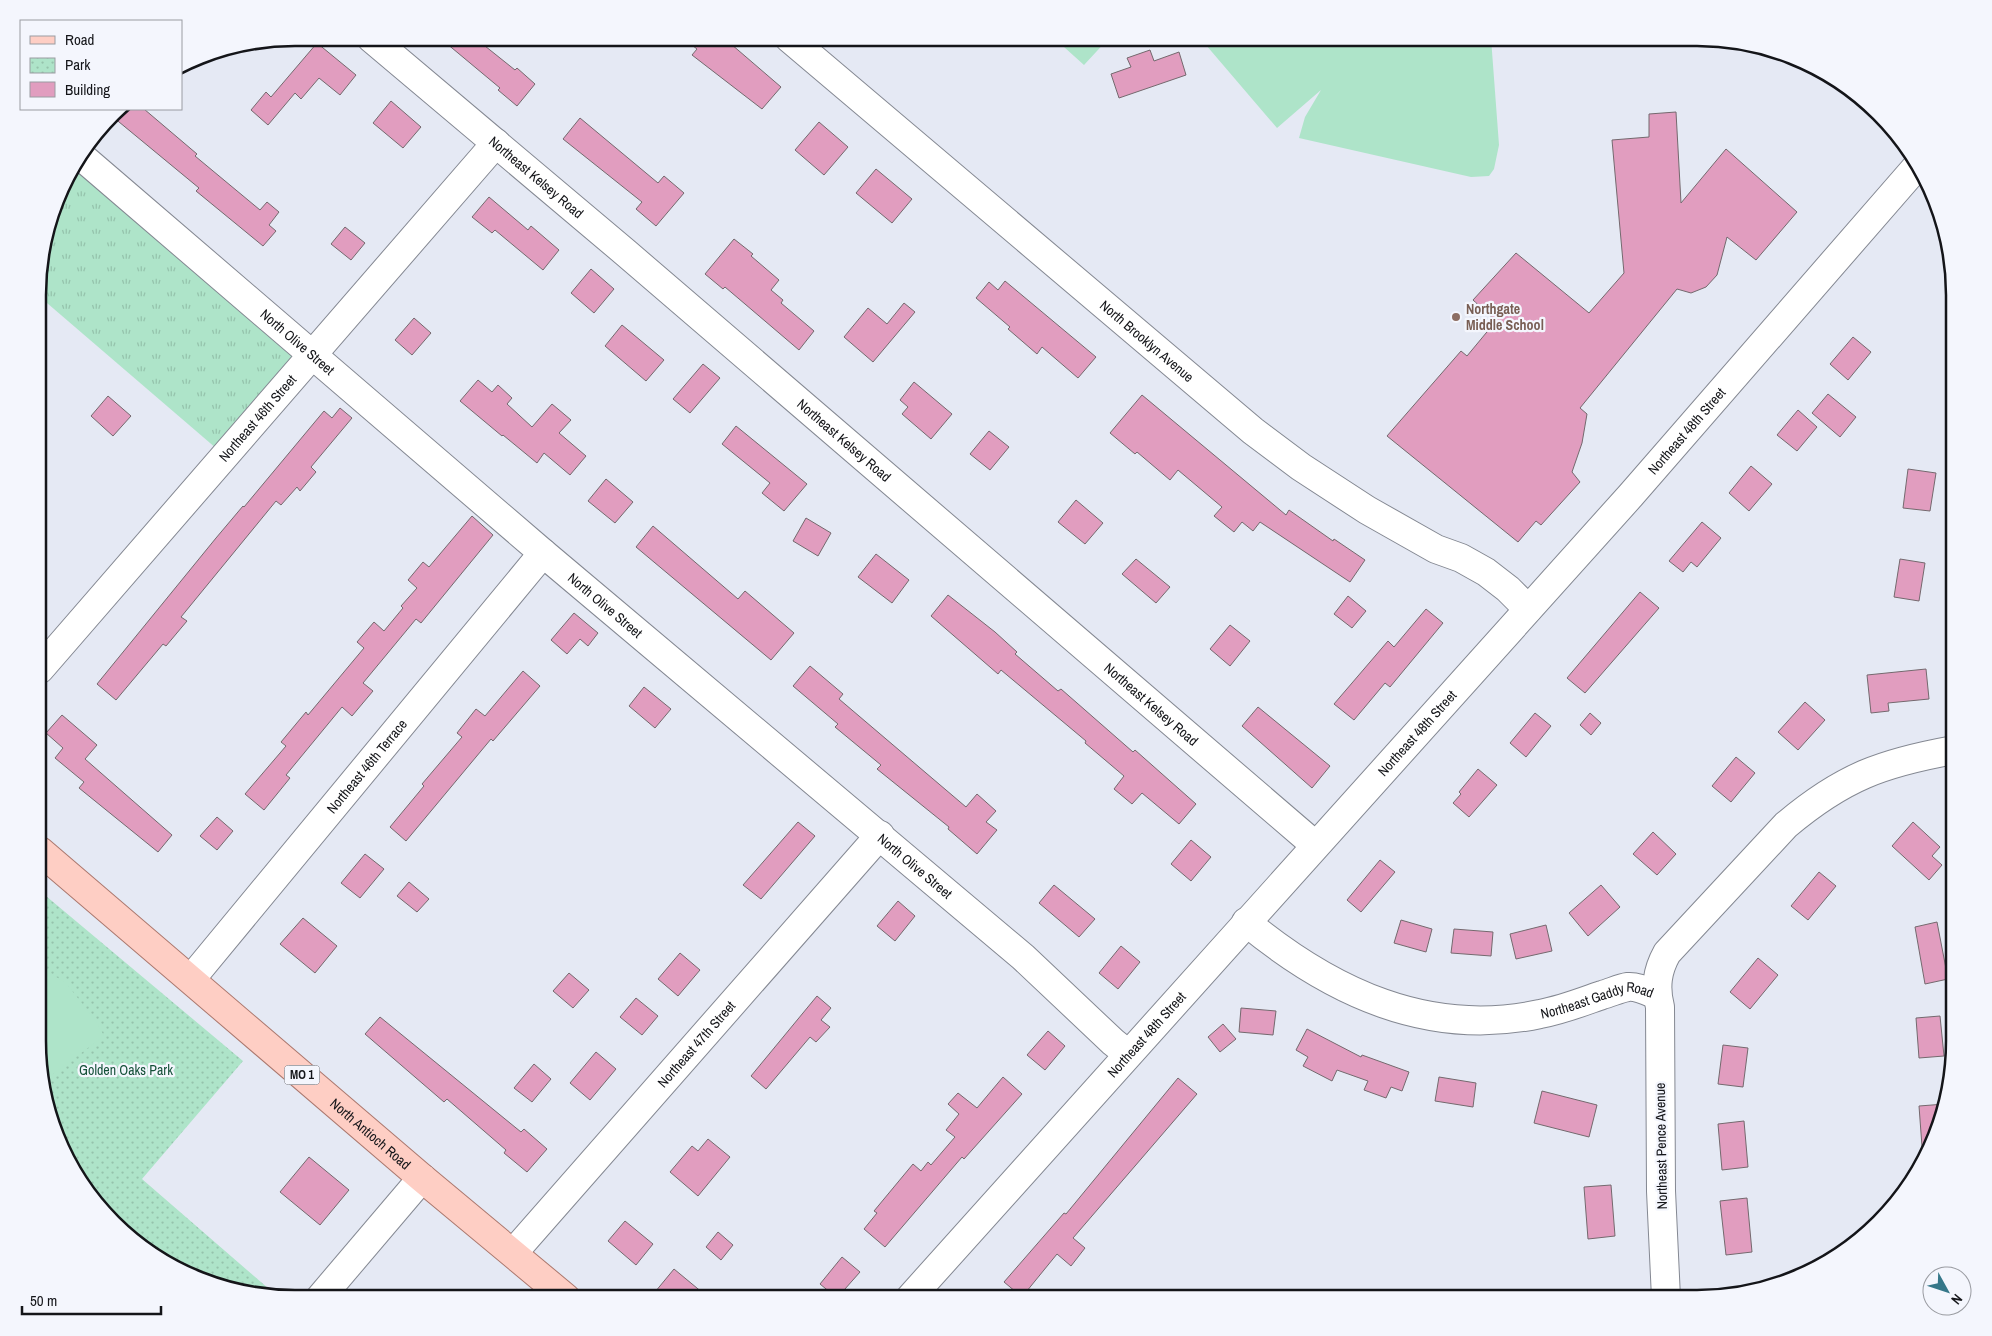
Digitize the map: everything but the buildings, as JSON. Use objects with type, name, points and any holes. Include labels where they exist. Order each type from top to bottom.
[{"type":"main road","name":"North Antioch Road","points":[[46,856],[422,1178],[557,1290]]},
{"type":"street","name":"Northeast Kelsey Road","points":[[381,46],[1315,845]]},
{"type":"street","name":"North Brooklyn Avenue","points":[[798,46],[1253,431],[1301,466],[1368,510],[1436,549],[1461,558],[1486,572],[1508,589],[1528,609]]},
{"type":"street","name":"Northeast 46th Street","points":[[46,662],[496,143]]},
{"type":"street","name":"North Olive Street","points":[[86,160],[544,553],[1023,957],[1128,1054]]},
{"type":"street","name":"Northeast 48th Street","points":[[922,1290],[1128,1054],[1631,495],[1912,171]]},
{"type":"street","name":"Northeast 46th Terrace","points":[[191,979],[544,553]]},
{"type":"street","name":"Northeast Gaddy Road","points":[[1246,922],[1299,962],[1349,990],[1388,1005],[1442,1019],[1475,1021],[1508,1019],[1540,1014],[1628,987],[1657,995],[1657,977],[1667,953],[1786,825],[1808,806],[1857,776],[1884,765],[1946,752]]},
{"type":"street","name":"Northeast 47th Street","points":[[513,1253],[880,835]]},
{"type":"street","name":"Northeast Pence Avenue","points":[[1657,995],[1660,1007],[1661,1191],[1666,1290]]},
{"type":"street","points":[[327,1290],[422,1178]]},
{"type":"green space","points":[[1063,46],[1102,46],[1084,65]]},
{"type":"green space","points":[[1207,46],[1492,46],[1499,145],[1494,169],[1489,176],[1471,177],[1299,138],[1305,117],[1321,90],[1277,128]]},
{"type":"green space","points":[[80,171],[298,353],[217,449],[46,302],[48,262],[59,215]]},
{"type":"green space","name":"Golden Oaks Park","points":[[46,896],[243,1061],[142,1179],[268,1288],[215,1277],[185,1264],[157,1248],[131,1228],[108,1205],[88,1179],[72,1151],[59,1121],[48,1074],[46,1041]]},
{"type":"green space","points":[[46,971],[65,982],[96,1021],[104,1036],[49,1077],[46,1041]]},
{"type":"place","name":"Northgate Middle School","points":[[1456,317]]}]
